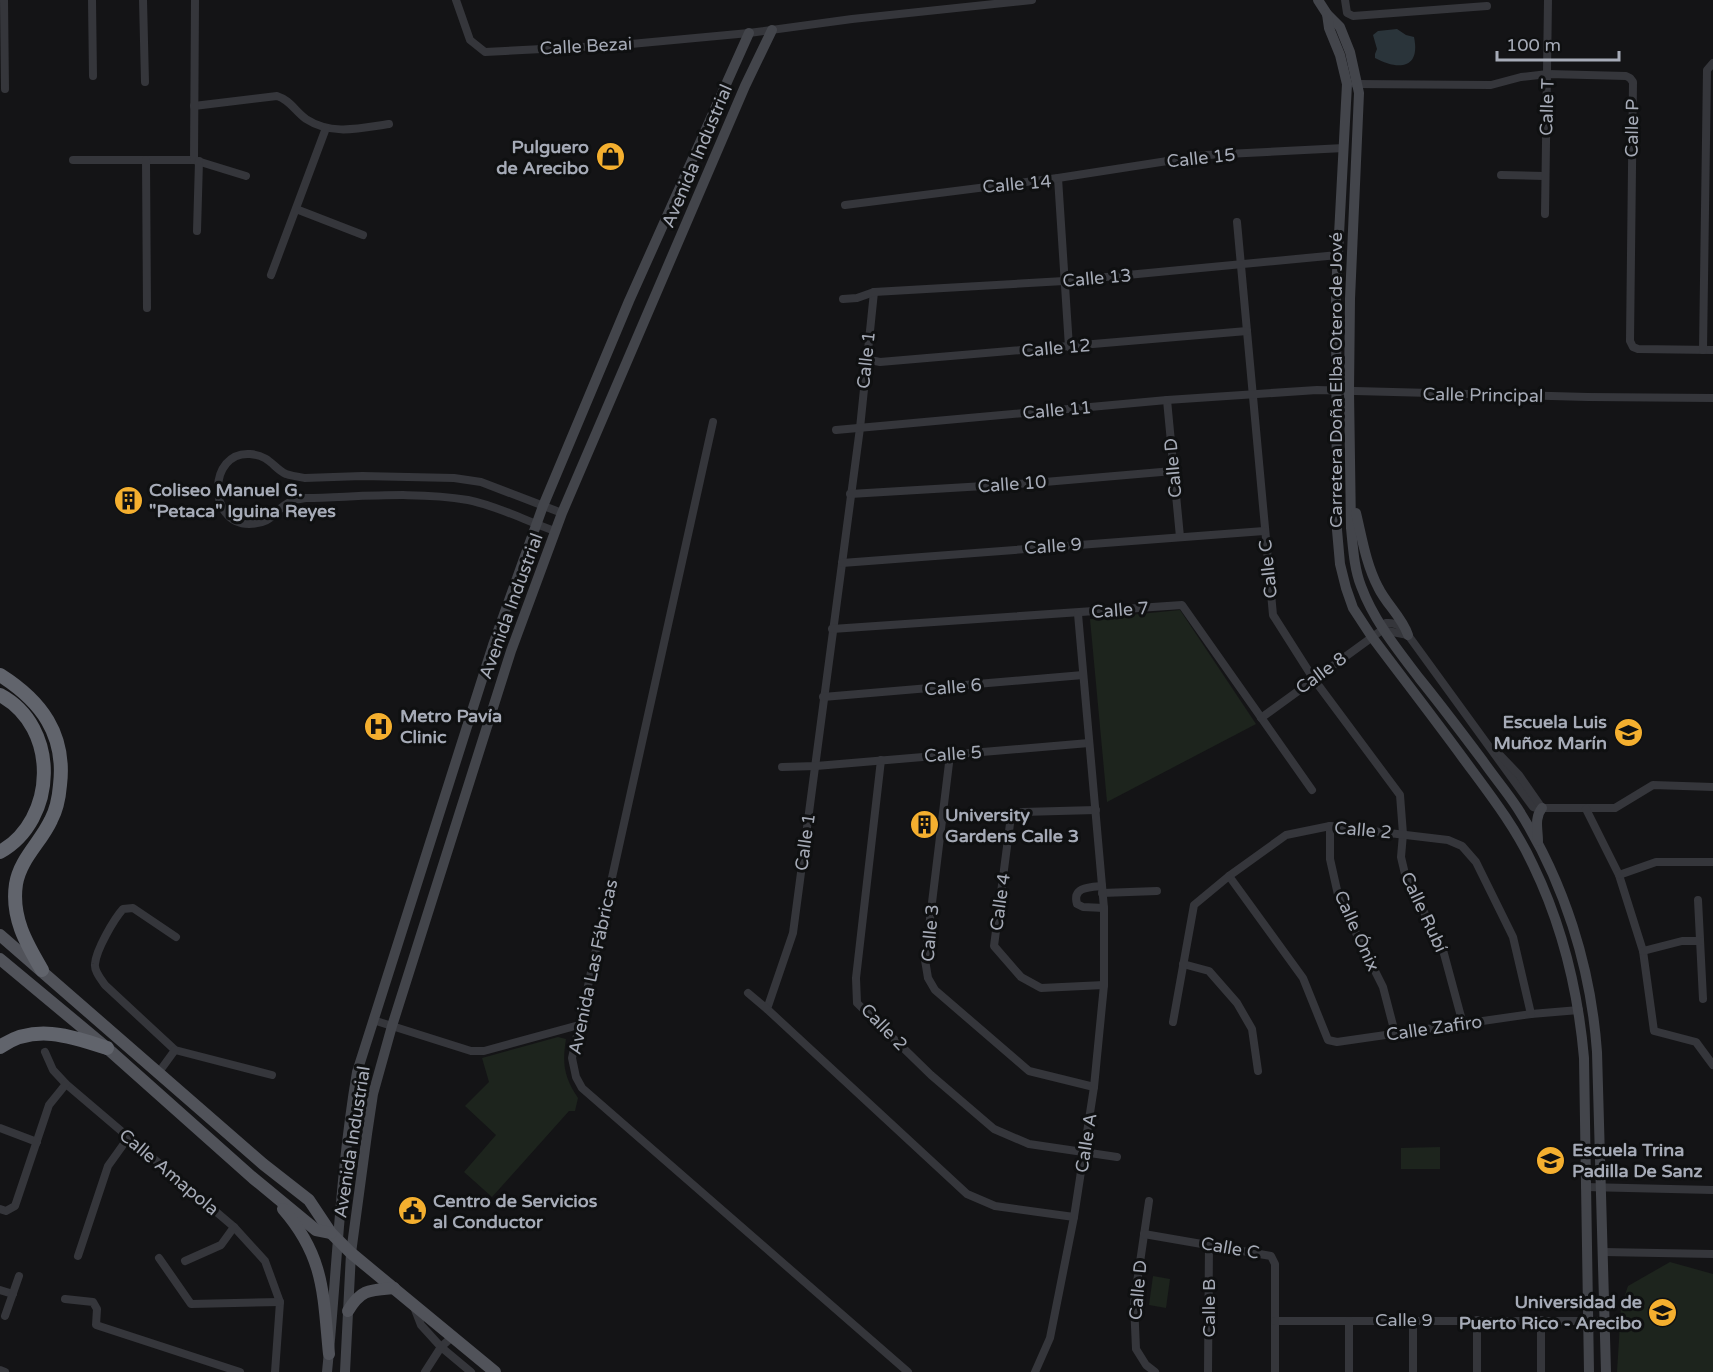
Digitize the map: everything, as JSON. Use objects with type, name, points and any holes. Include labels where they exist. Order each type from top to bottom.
[{"type":"highway","points":[[0,675],[40,708],[52,728],[60,753],[61,778],[54,814],[27,857],[16,883],[15,899],[20,929],[42,970]]},
{"type":"highway","points":[[0,695],[24,715],[36,733],[42,753],[44,775],[42,795],[33,818],[22,834],[0,852]]},
{"type":"highway","points":[[0,1047],[22,1036],[37,1033],[64,1035],[107,1048]]},
{"type":"main road","points":[[0,935],[263,1164],[309,1200],[334,1236],[351,1253],[495,1372]]},
{"type":"main road","points":[[0,959],[107,1048],[253,1178],[316,1230],[334,1236]]},
{"type":"main road","points":[[253,1178],[285,1211],[309,1245],[321,1277],[328,1354]]},
{"type":"main road","points":[[348,1311],[356,1298],[366,1291],[394,1288]]},
{"type":"street","points":[[4,0],[5,89]]},
{"type":"street","points":[[92,0],[93,76]]},
{"type":"street","points":[[143,0],[144,82]]},
{"type":"street","points":[[195,0],[194,106],[197,231]]},
{"type":"street","name":"Calle Bezai","points":[[456,0],[470,40],[485,52],[620,45],[749,33],[1032,0]]},
{"type":"street","name":"Carretera Doña Elba Otero de Jové","points":[[1318,0],[1327,14],[1329,27],[1353,84],[1359,128],[1350,289],[1350,500],[1354,558],[1360,586],[1382,630],[1517,807],[1538,842],[1563,897],[1586,971],[1595,1021],[1597,1052],[1606,1372]]},
{"type":"street","points":[[1345,0],[1347,13],[1353,16],[1487,6]]},
{"type":"street","name":"Calle T","points":[[1545,214],[1548,0]]},
{"type":"street","name":"Avenida Industrial","points":[[345,1372],[351,1253],[373,1094],[392,1026],[511,651],[562,513],[745,86],[772,30]]},
{"type":"street","name":"Avenida Industrial","points":[[327,1372],[334,1236],[357,1072],[493,645],[543,506],[629,301],[749,33]]},
{"type":"street","points":[[1703,350],[1707,70],[1713,63]]},
{"type":"street","name":"Calle P","points":[[1353,84],[1491,85],[1521,77],[1548,74],[1626,76],[1630,78],[1633,82],[1630,341],[1633,347],[1638,349],[1713,350]]},
{"type":"street","points":[[728,78],[745,86]]},
{"type":"street","name":"Carretera Doña Elba Otero de Jové","points":[[1353,84],[1344,148],[1338,255],[1335,389],[1337,530],[1340,564],[1353,608],[1372,637],[1499,807],[1533,863],[1568,954],[1579,1010],[1584,1058],[1589,1372]]},
{"type":"street","points":[[194,106],[277,96],[285,99],[306,118],[326,128],[343,130],[389,124]]},
{"type":"street","points":[[271,275],[326,128]]},
{"type":"street","name":"Calle 15","points":[[1059,178],[1206,155],[1344,148]]},
{"type":"street","points":[[73,160],[196,160],[246,176]]},
{"type":"street","points":[[146,160],[147,309]]},
{"type":"street","points":[[1501,175],[1545,176]]},
{"type":"street","name":"Calle 14","points":[[845,205],[1059,178],[1069,347]]},
{"type":"street","points":[[296,209],[363,235]]},
{"type":"street","name":"Calle C","points":[[1237,222],[1273,615],[1313,678],[1400,795],[1403,834]]},
{"type":"street","name":"Calle 13","points":[[843,299],[874,292],[1064,281],[1338,255]]},
{"type":"street","name":"Calle 1","points":[[767,1009],[793,933],[860,428],[865,359],[874,292]]},
{"type":"street","points":[[629,301],[649,311]]},
{"type":"street","name":"Calle 12","points":[[865,359],[880,362],[1247,331]]},
{"type":"street","name":"Calle Principal","points":[[1254,394],[1335,389],[1588,397],[1713,398]]},
{"type":"street","name":"Calle 11","points":[[836,430],[1254,394]]},
{"type":"street","name":"Calle D","points":[[1167,400],[1180,537]]},
{"type":"street","name":"Avenida Las Fábricas","points":[[713,422],[572,1058],[576,1077],[582,1088],[908,1372]]},
{"type":"street","points":[[555,531],[470,501],[426,496],[306,498],[292,501],[272,518],[260,523],[246,524],[233,520],[223,510],[217,484],[222,470],[232,459],[248,454],[273,462],[285,473],[304,478],[362,476],[454,478],[481,482],[562,513]]},
{"type":"street","name":"Calle 10","points":[[850,494],[1033,483],[1173,471]]},
{"type":"street","points":[[1350,500],[1356,514],[1369,565],[1378,587],[1405,626],[1408,635]]},
{"type":"street","name":"Calle 9","points":[[842,563],[1264,531]]},
{"type":"street","name":"Calle 7","points":[[832,629],[1078,614],[1182,605],[1312,790]]},
{"type":"street","name":"Calle A","points":[[1035,1372],[1050,1338],[1074,1217],[1094,1087],[1104,985],[1104,908],[1078,614]]},
{"type":"street","points":[[1382,630],[1386,623],[1394,622],[1400,626],[1490,746],[1519,775],[1542,808]]},
{"type":"street","name":"Calle 8","points":[[1261,718],[1382,630]]},
{"type":"street","name":"Calle 6","points":[[823,697],[1083,675]]},
{"type":"street","name":"Calle 5","points":[[782,767],[1089,742]]},
{"type":"street","name":"Calle 3","points":[[950,755],[925,960],[928,978],[935,990],[1029,1071],[1094,1087]]},
{"type":"street","name":"Calle 2","points":[[881,760],[856,978],[857,1003],[931,1075],[994,1129],[1029,1144],[1084,1152]]},
{"type":"street","points":[[1542,808],[1615,808],[1653,785],[1713,787]]},
{"type":"street","points":[[1538,842],[1537,821],[1542,808]]},
{"type":"street","points":[[1586,809],[1619,875],[1643,951],[1654,1031],[1696,1042],[1713,1065]]},
{"type":"street","name":"Calle 4","points":[[1096,810],[1022,812],[1011,816],[994,946],[1021,977],[1041,988],[1104,985]]},
{"type":"street","name":"Calle 2","points":[[1229,876],[1286,835],[1330,826],[1403,834]]},
{"type":"street","name":"Calle Ónix","points":[[1330,826],[1330,859],[1340,899],[1383,987],[1395,1034]]},
{"type":"street","points":[[1403,834],[1448,840],[1462,846],[1476,861],[1513,937],[1531,1014]]},
{"type":"street","name":"Calle Rubí","points":[[1403,834],[1401,857],[1405,874],[1443,950],[1463,1024]]},
{"type":"street","points":[[1619,875],[1656,862],[1713,862]]},
{"type":"street","points":[[1173,1022],[1194,905],[1229,876]]},
{"type":"street","name":"Calle Zafiro","points":[[1229,876],[1303,978],[1328,1040],[1337,1042],[1531,1014],[1579,1010]]},
{"type":"street","points":[[1104,908],[1083,907],[1077,904],[1078,892],[1083,888],[1157,891]]},
{"type":"street","points":[[1698,900],[1702,999]]},
{"type":"street","points":[[176,937],[132,908],[123,909],[112,921],[94,964],[96,972],[105,985],[175,1050],[272,1075]]},
{"type":"street","points":[[1643,951],[1682,941],[1700,941]]},
{"type":"street","points":[[1183,964],[1209,971],[1237,1003],[1252,1029],[1258,1071]]},
{"type":"street","points":[[748,993],[967,1194],[995,1206],[1074,1217]]},
{"type":"street","points":[[374,1020],[471,1050],[484,1051],[579,1024]]},
{"type":"street","points":[[159,1072],[175,1050]]},
{"type":"street","name":"Calle Amapola","points":[[45,1052],[53,1071],[66,1084],[234,1227],[265,1260],[280,1302],[275,1372]]},
{"type":"street","points":[[0,1209],[6,1211],[15,1206],[49,1105],[66,1084]]},
{"type":"street","points":[[0,1128],[37,1142]]},
{"type":"street","points":[[78,1256],[108,1166],[128,1138]]},
{"type":"street","points":[[1084,1152],[1117,1156]]},
{"type":"street","points":[[1586,1187],[1713,1190]]},
{"type":"street","name":"Calle D","points":[[1149,1201],[1134,1304],[1136,1349],[1146,1365],[1155,1372]]},
{"type":"street","points":[[185,1261],[221,1245],[234,1227]]},
{"type":"street","name":"Calle C","points":[[1144,1234],[1271,1256],[1275,1264],[1275,1372]]},
{"type":"street","points":[[1587,1238],[1603,1251],[1713,1254]]},
{"type":"street","name":"Calle B","points":[[1208,1372],[1209,1244]]},
{"type":"street","points":[[159,1257],[192,1304],[280,1302]]},
{"type":"street","points":[[5,1316],[19,1276]]},
{"type":"street","points":[[0,1290],[13,1294]]},
{"type":"street","points":[[65,1299],[93,1302],[98,1309],[96,1325],[240,1372]]},
{"type":"street","points":[[413,1305],[421,1325],[441,1347],[471,1372]]},
{"type":"street","points":[[1413,1320],[1413,1372]]},
{"type":"street","points":[[1477,1320],[1477,1372]]},
{"type":"street","points":[[1541,1320],[1541,1372]]},
{"type":"street","name":"Calle 9","points":[[1275,1321],[1605,1321]]},
{"type":"street","points":[[1349,1321],[1349,1372]]},
{"type":"street","points":[[425,1372],[441,1347],[452,1337]]},
{"type":"street","points":[[0,1370],[5,1372]]},
{"type":"shaded area","points":[[1397,29],[1414,37],[1414,56],[1411,61],[1399,65],[1375,58],[1377,49],[1373,35],[1378,31]]},
{"type":"shaded area","points":[[1180,610],[1256,724],[1107,802],[1090,619]]},
{"type":"shaded area","points":[[558,1037],[566,1039],[564,1063],[567,1077],[578,1098],[575,1111],[569,1111],[492,1197],[464,1172],[496,1135],[465,1106],[489,1082],[482,1058]]},
{"type":"shaded area","points":[[1440,1147],[1440,1169],[1401,1169],[1401,1148]]},
{"type":"shaded area","name":"Universidad de Puerto Rico - Arecibo","points":[[1670,1262],[1713,1274],[1713,1372],[1617,1372],[1621,1307],[1628,1286]]},
{"type":"shaded area","points":[[1153,1276],[1170,1279],[1166,1308],[1149,1305]]},
{"type":"place","name":"Pulguero de Arecibo","points":[[610,157]]},
{"type":"place","name":"Coliseo Manuel G. \"Petaca\" Iguina Reyes","points":[[128,500]]},
{"type":"place","name":"Metro Pavía Clinic","points":[[379,726]]},
{"type":"place","name":"Escuela Luis Muñoz Marín","points":[[1628,732]]},
{"type":"place","name":"University Gardens Calle 3","points":[[924,825]]},
{"type":"place","name":"Escuela Trina Padilla De Sanz","points":[[1551,1160]]},
{"type":"place","name":"Centro de Servicios al Conductor","points":[[412,1211]]},
{"type":"place","name":"Universidad de Puerto Rico - Arecibo","points":[[1663,1312]]}]
